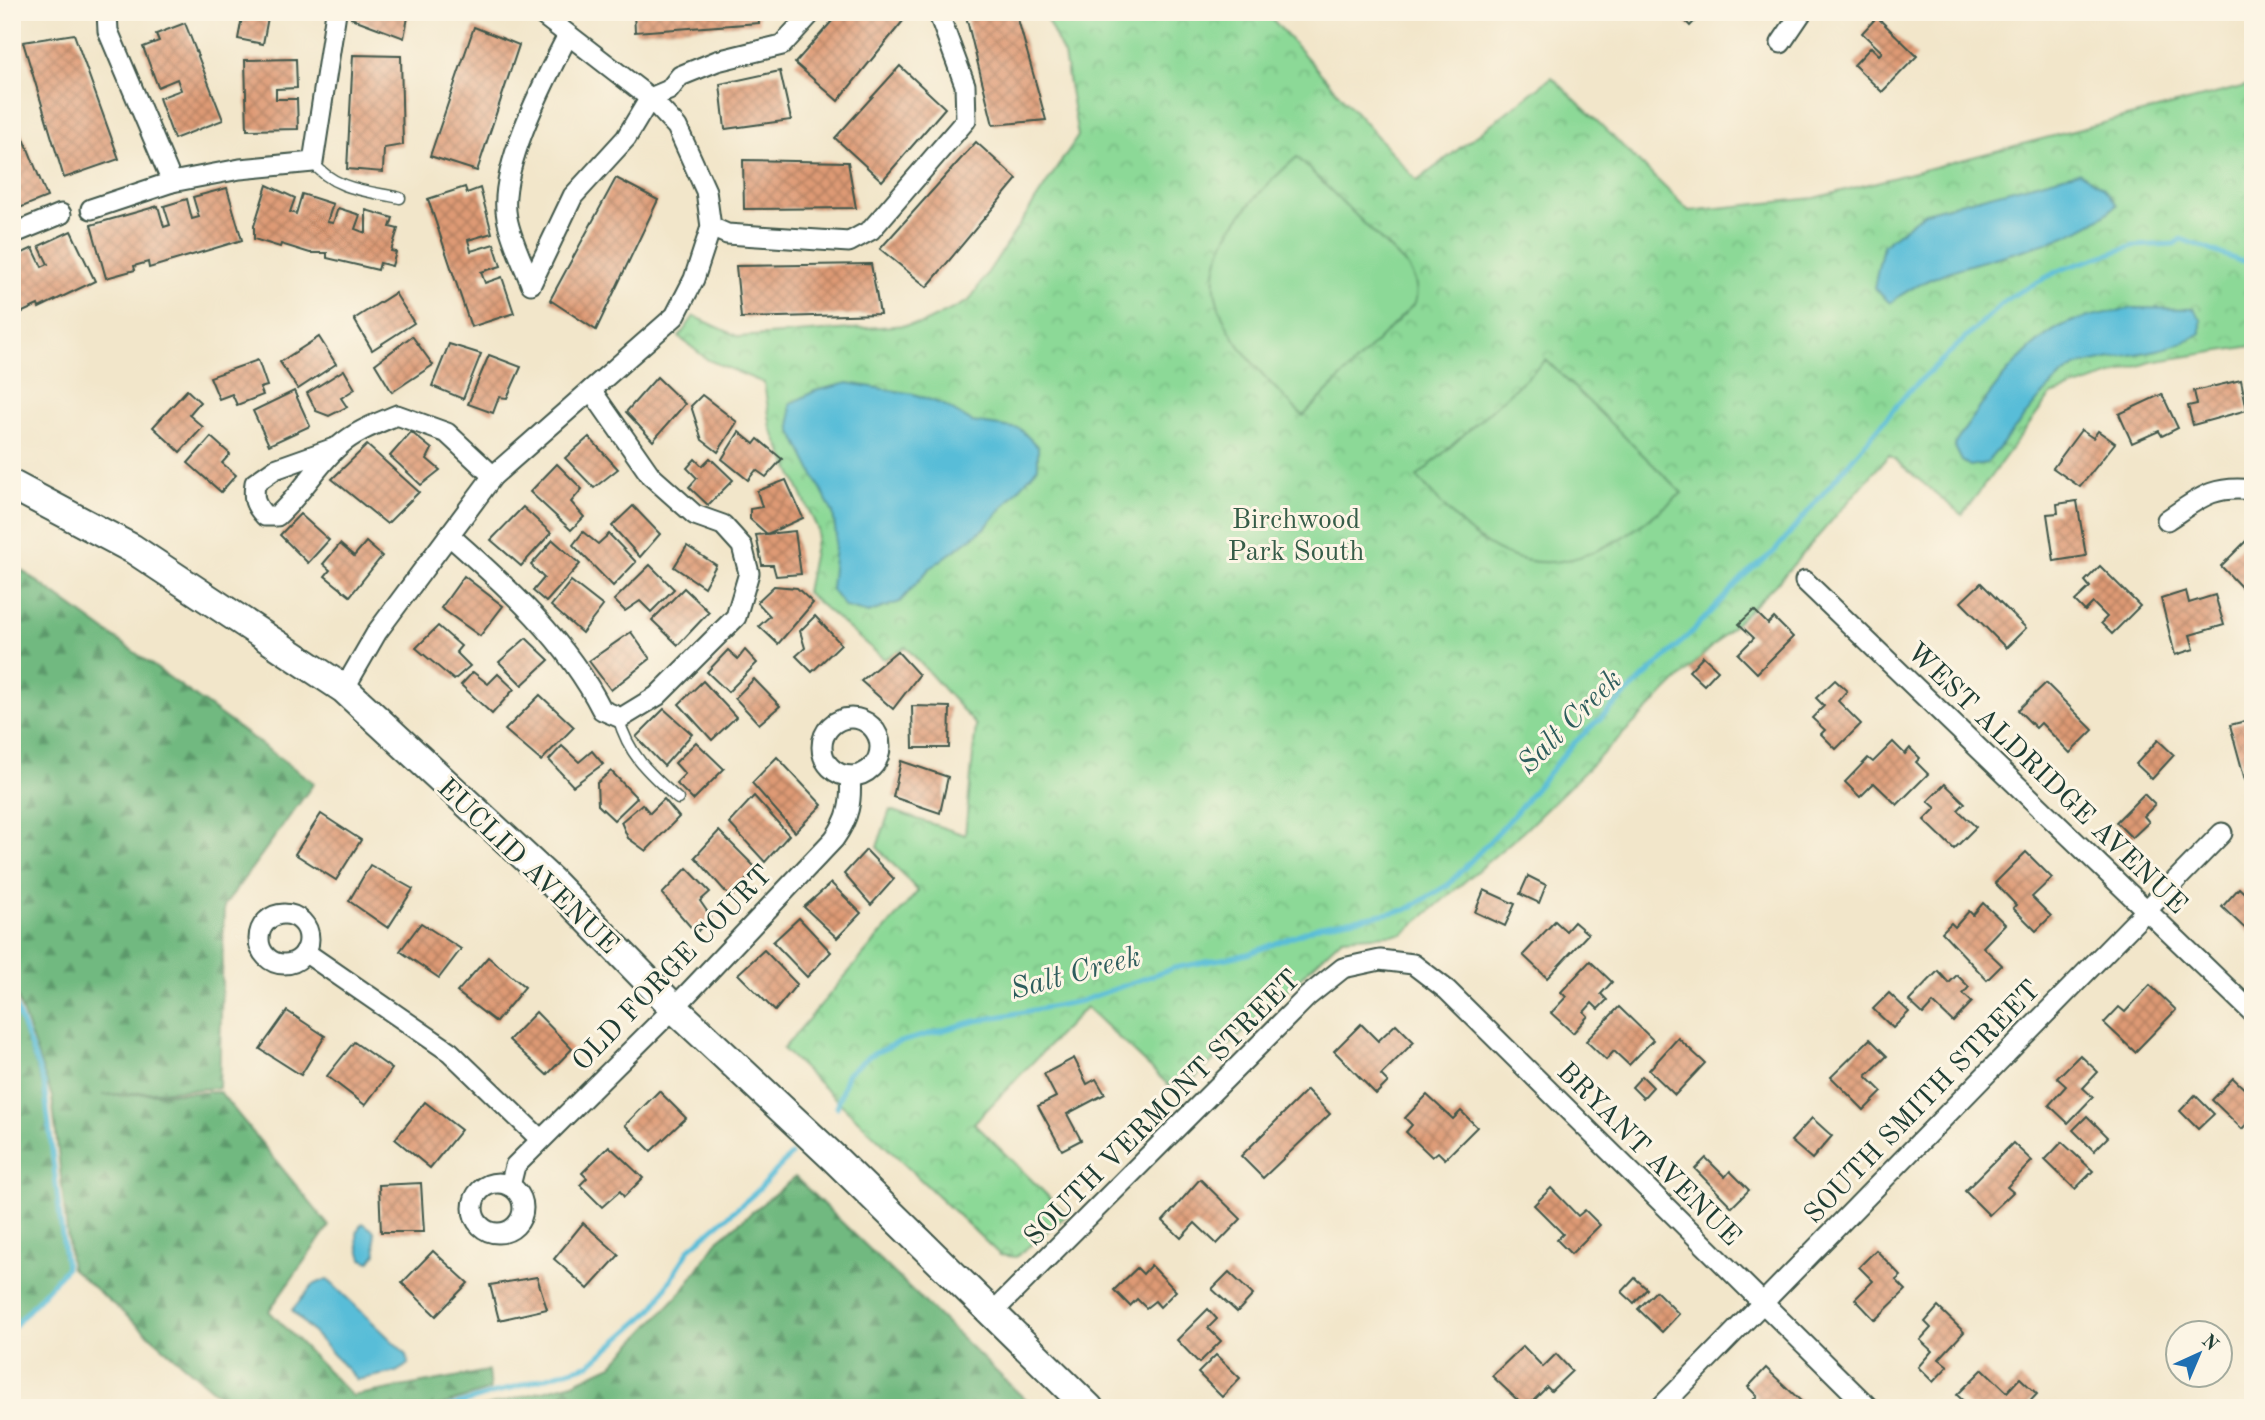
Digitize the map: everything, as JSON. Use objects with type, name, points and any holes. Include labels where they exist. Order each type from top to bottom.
[{"type":"main road","name":"EUCLID AVENUE","points":[[12,485],[133,550],[344,689],[550,880],[674,1008],[835,1158],[1089,1408]]},
{"type":"street","points":[[107,12],[108,31],[172,182]]},
{"type":"street","points":[[91,209],[172,182],[240,169],[313,162],[336,12]]},
{"type":"street","points":[[344,689],[377,632],[493,476],[675,316],[694,279],[711,227],[706,191],[677,127],[650,98],[538,12]]},
{"type":"street","points":[[568,35],[545,79],[509,172],[506,216],[531,284],[573,196],[626,138],[650,98],[669,90],[680,76],[717,61],[782,45],[812,12]]},
{"type":"street","points":[[711,227],[727,234],[849,242],[872,230],[966,120],[965,85],[938,12]]},
{"type":"street","points":[[1781,43],[1802,12]]},
{"type":"street","points":[[12,234],[61,214]]},
{"type":"street","points":[[450,536],[515,593],[587,682],[602,710],[621,718],[657,696],[736,617],[749,573],[742,546],[723,525],[695,514],[651,475],[591,390]]},
{"type":"street","points":[[337,447],[363,429],[397,415],[447,433],[493,476]]},
{"type":"street","points":[[2167,520],[2197,500],[2227,487],[2253,491]]},
{"type":"street","name":"WEST ALDRIDGE AVENUE","points":[[1805,581],[2253,1013]]},
{"type":"street","name":"OLD FORGE COURT","points":[[510,1186],[515,1166],[540,1139],[674,1008],[834,839],[847,820],[852,798],[850,776]]},
{"type":"street","name":"SOUTH SMITH STREET","points":[[1660,1408],[2222,833]]},
{"type":"street","points":[[305,952],[450,1052],[540,1139]]},
{"type":"street","name":"BRYANT AVENUE","points":[[1380,960],[1413,964],[1447,990],[1869,1408]]},
{"type":"street","name":"SOUTH VERMONT STREET","points":[[992,1313],[1308,996],[1343,968],[1380,960]]},
{"type":"lane","points":[[313,162],[321,173],[337,184],[400,198]]},
{"type":"lane","points":[[618,717],[625,743],[645,769],[678,799]]},
{"type":"green space","name":"Birchwood Park South","points":[[1043,12],[1266,12],[1417,181],[1552,77],[1689,211],[1815,198],[2253,84],[2253,346],[2151,362],[2051,395],[1962,515],[1889,455],[1779,581],[1525,830],[1403,934],[1342,938],[1178,1094],[1086,1007],[974,1123],[1067,1215],[1016,1257],[1000,1255],[783,1049],[918,891],[877,847],[890,810],[965,835],[976,725],[906,647],[884,659],[806,592],[818,530],[771,428],[764,383],[708,360],[679,337],[694,316],[739,337],[922,324],[969,301],[1078,136],[1064,55]]},
{"type":"green space","points":[[1297,157],[1407,266],[1417,293],[1415,303],[1303,416],[1240,347],[1222,316],[1215,287],[1218,258],[1232,228],[1258,194]]},
{"type":"green space","points":[[1546,360],[1682,493],[1633,531],[1607,546],[1580,557],[1553,562],[1526,560],[1498,550],[1462,525],[1417,477]]},
{"type":"green space","points":[[12,563],[314,783],[224,906],[219,1088],[102,1095],[220,1092],[329,1226],[269,1311],[352,1396],[488,1371],[490,1390],[432,1408],[234,1408],[71,1268],[52,1097],[12,982]]},
{"type":"green space","points":[[12,1001],[46,1094],[66,1268],[12,1327]]},
{"type":"green space","points":[[795,1177],[1034,1408],[480,1408],[573,1383],[612,1365],[683,1290],[718,1240]]},
{"type":"water","points":[[2079,172],[2103,187],[2117,205],[2092,223],[2035,247],[1945,273],[1916,286],[1890,303],[1874,288],[1883,245],[1925,212]]},
{"type":"water","points":[[2133,308],[2194,309],[2201,319],[2201,333],[2172,346],[2078,366],[2055,382],[1986,463],[1970,466],[1962,461],[1954,445],[1977,411],[2022,356],[2056,329],[2074,321]]},
{"type":"water","points":[[848,383],[914,394],[944,405],[972,422],[1020,429],[1038,447],[1038,467],[985,528],[929,569],[900,602],[868,613],[845,607],[831,589],[836,535],[833,513],[791,430],[790,404],[815,391]]},
{"type":"water","points":[[363,1223],[374,1231],[376,1254],[370,1262],[362,1259],[358,1245],[357,1235]]},
{"type":"water","points":[[327,1279],[405,1353],[409,1364],[396,1372],[357,1380],[292,1310],[313,1285]]},
{"type":"building","points":[[243,12],[269,12],[263,44],[238,39]]},
{"type":"building","points":[[352,12],[409,12],[404,38],[351,18]]},
{"type":"building","points":[[634,12],[758,12],[759,23],[635,32]]},
{"type":"building","points":[[840,12],[893,12],[903,21],[838,101],[795,63]]},
{"type":"building","points":[[965,12],[1016,12],[1046,120],[993,125]]},
{"type":"building","points":[[1677,12],[1703,12],[1690,26]]},
{"type":"building","points":[[1877,17],[1917,56],[1882,92],[1854,65],[1871,47],[1879,55],[1882,52],[1862,33]]},
{"type":"building","points":[[185,23],[223,120],[174,139],[159,98],[181,90],[177,79],[158,87],[143,47],[159,41],[156,34]]},
{"type":"building","points":[[474,27],[519,45],[477,171],[430,156]]},
{"type":"building","points":[[74,34],[119,159],[64,178],[23,42]]},
{"type":"building","points":[[353,55],[401,56],[403,145],[384,148],[383,172],[347,169]]},
{"type":"building","points":[[296,59],[297,88],[276,89],[276,99],[297,99],[298,129],[247,130],[245,60]]},
{"type":"building","points":[[900,66],[945,108],[882,181],[835,138]]},
{"type":"building","points":[[780,71],[791,120],[725,129],[720,84]]},
{"type":"building","points":[[12,108],[47,197],[12,211]]},
{"type":"building","points":[[976,142],[1017,179],[927,287],[880,249]]},
{"type":"building","points":[[743,160],[848,162],[856,208],[744,209]]},
{"type":"building","points":[[616,178],[658,200],[596,330],[550,300]]},
{"type":"building","points":[[267,185],[295,198],[290,212],[296,214],[302,194],[333,204],[327,222],[333,223],[338,208],[360,215],[355,229],[366,233],[366,210],[393,218],[390,227],[398,229],[391,251],[396,252],[392,266],[380,263],[378,270],[327,258],[327,253],[310,253],[254,239],[254,226]]},
{"type":"building","points":[[465,187],[467,193],[480,188],[492,233],[468,240],[471,251],[494,244],[501,266],[481,272],[485,283],[502,277],[514,313],[471,327],[428,199]]},
{"type":"building","points":[[227,188],[242,240],[149,268],[148,262],[134,266],[135,270],[106,278],[91,225],[158,206],[164,227],[170,225],[164,206],[187,199],[192,219],[199,217],[193,197]]},
{"type":"building","points":[[71,231],[95,281],[39,308],[38,305],[12,317],[12,275],[14,279],[21,276],[12,258],[33,248],[42,267],[48,264],[39,246]]},
{"type":"building","points":[[871,264],[880,314],[741,318],[736,266]]},
{"type":"building","points":[[395,293],[414,323],[372,350],[354,319]]},
{"type":"building","points":[[412,336],[433,365],[392,392],[375,364]]},
{"type":"building","points":[[319,337],[336,364],[298,389],[280,362]]},
{"type":"building","points":[[449,344],[481,354],[463,399],[432,386]]},
{"type":"building","points":[[489,355],[521,367],[507,398],[499,397],[493,413],[468,404]]},
{"type":"building","points":[[258,360],[267,386],[260,388],[263,395],[237,405],[232,394],[219,399],[210,377]]},
{"type":"building","points":[[344,370],[355,389],[341,398],[347,407],[329,416],[316,411],[307,393]]},
{"type":"building","points":[[657,377],[685,404],[653,441],[626,412]]},
{"type":"building","points":[[2241,380],[2247,410],[2193,425],[2188,406],[2197,404],[2194,391]]},
{"type":"building","points":[[187,390],[200,402],[189,415],[203,427],[180,452],[153,427]]},
{"type":"building","points":[[294,391],[310,426],[269,445],[253,411]]},
{"type":"building","points":[[2162,394],[2178,428],[2162,436],[2159,431],[2132,443],[2119,414]]},
{"type":"building","points":[[702,395],[737,422],[718,452],[702,440],[691,406]]},
{"type":"building","points":[[2081,430],[2093,438],[2098,431],[2115,443],[2080,487],[2053,468]]},
{"type":"building","points":[[411,432],[432,449],[427,459],[440,470],[421,485],[390,456]]},
{"type":"building","points":[[739,432],[754,444],[758,439],[782,459],[766,477],[756,470],[748,480],[722,459]]},
{"type":"building","points":[[211,437],[230,454],[222,463],[236,475],[221,492],[188,463]]},
{"type":"building","points":[[589,437],[618,469],[594,488],[565,458]]},
{"type":"building","points":[[367,445],[419,492],[387,524],[332,479]]},
{"type":"building","points":[[710,458],[733,480],[708,505],[689,487],[697,478],[687,468],[695,459],[702,466]]},
{"type":"building","points":[[557,464],[582,489],[571,502],[584,517],[571,530],[530,492]]},
{"type":"building","points":[[786,480],[803,518],[767,534],[750,519],[750,509],[762,507],[757,491]]},
{"type":"building","points":[[2077,501],[2086,556],[2054,561],[2047,514],[2058,513],[2057,504]]},
{"type":"building","points":[[633,506],[660,534],[640,557],[612,526]]},
{"type":"building","points":[[523,507],[551,533],[521,566],[491,540]]},
{"type":"building","points":[[300,514],[329,540],[308,563],[280,535]]},
{"type":"building","points":[[795,531],[801,574],[776,576],[773,565],[762,565],[756,535]]},
{"type":"building","points":[[583,532],[598,544],[609,534],[636,562],[613,586],[573,545]]},
{"type":"building","points":[[2253,534],[2253,580],[2243,589],[2221,566]]},
{"type":"building","points":[[553,540],[580,564],[546,602],[533,591],[544,578],[531,565]]},
{"type":"building","points":[[366,542],[382,556],[350,596],[325,576],[330,570],[323,564],[340,544],[354,556]]},
{"type":"building","points":[[687,546],[716,565],[704,587],[674,567]]},
{"type":"building","points":[[650,565],[674,589],[651,612],[640,601],[625,611],[614,600]]},
{"type":"building","points":[[2100,566],[2140,606],[2112,634],[2101,623],[2107,617],[2093,603],[2085,611],[2075,601],[2090,587],[2085,581]]},
{"type":"building","points":[[464,576],[503,606],[480,636],[441,608]]},
{"type":"building","points":[[571,581],[603,606],[582,633],[551,606]]},
{"type":"building","points":[[1981,583],[2026,628],[2006,648],[1961,602]]},
{"type":"building","points":[[774,586],[797,588],[813,603],[778,644],[759,626],[770,616],[757,602]]},
{"type":"building","points":[[684,588],[709,612],[678,645],[652,620]]},
{"type":"building","points":[[2186,591],[2189,603],[2215,595],[2224,625],[2190,635],[2194,649],[2175,655],[2161,599]]},
{"type":"building","points":[[1754,610],[1768,624],[1774,618],[1793,637],[1757,673],[1738,654],[1754,638],[1739,624]]},
{"type":"building","points":[[815,616],[841,644],[812,672],[796,656],[805,648],[800,631]]},
{"type":"building","points":[[438,626],[461,646],[456,652],[470,666],[454,680],[416,648]]},
{"type":"building","points":[[631,632],[650,659],[611,690],[589,661]]},
{"type":"building","points":[[526,638],[549,660],[522,685],[499,662]]},
{"type":"building","points":[[728,650],[738,659],[745,650],[757,663],[728,692],[707,672]]},
{"type":"building","points":[[897,651],[919,675],[893,709],[861,681]]},
{"type":"building","points":[[1703,656],[1718,670],[1704,685],[1689,671]]},
{"type":"building","points":[[473,672],[488,684],[498,674],[514,689],[492,714],[461,685]]},
{"type":"building","points":[[754,679],[780,706],[759,724],[735,698]]},
{"type":"building","points":[[1835,680],[1847,691],[1838,701],[1861,724],[1836,749],[1821,734],[1825,730],[1812,718],[1824,706],[1816,698]]},
{"type":"building","points":[[703,681],[736,717],[712,740],[679,704]]},
{"type":"building","points":[[2046,683],[2093,730],[2070,753],[2041,723],[2036,728],[2018,710]]},
{"type":"building","points":[[540,695],[574,727],[541,761],[505,730]]},
{"type":"building","points":[[912,706],[950,707],[949,748],[913,748]]},
{"type":"building","points":[[664,709],[692,734],[664,766],[636,737]]},
{"type":"building","points":[[2253,719],[2253,778],[2245,780],[2230,725]]},
{"type":"building","points":[[2158,740],[2174,755],[2152,779],[2136,764]]},
{"type":"building","points":[[696,742],[724,769],[693,800],[676,783],[685,774],[675,763]]},
{"type":"building","points":[[1893,742],[1905,754],[1910,748],[1920,758],[1916,762],[1928,774],[1897,805],[1874,783],[1860,797],[1845,782],[1868,758],[1873,762]]},
{"type":"building","points":[[562,746],[579,762],[592,751],[603,764],[573,786],[549,760]]},
{"type":"building","points":[[777,757],[822,805],[795,832],[752,783]]},
{"type":"building","points":[[901,761],[948,777],[940,813],[893,797]]},
{"type":"building","points":[[611,771],[637,798],[614,820],[598,805],[597,783]]},
{"type":"building","points":[[1945,784],[1965,803],[1958,810],[1976,827],[1954,849],[1924,820],[1936,808],[1928,801]]},
{"type":"building","points":[[2144,794],[2155,805],[2144,816],[2149,822],[2132,838],[2116,822]]},
{"type":"building","points":[[754,796],[789,835],[765,862],[729,823]]},
{"type":"building","points":[[664,799],[679,817],[646,851],[628,838],[621,822],[642,804],[650,813]]},
{"type":"building","points":[[321,814],[361,840],[336,880],[295,854]]},
{"type":"building","points":[[719,831],[756,868],[731,898],[695,857]]},
{"type":"building","points":[[866,850],[894,879],[871,905],[844,874]]},
{"type":"building","points":[[2026,852],[2052,878],[2032,897],[2051,916],[2036,931],[2013,908],[2016,905],[1995,883]]},
{"type":"building","points":[[370,865],[413,889],[388,928],[349,901]]},
{"type":"building","points":[[687,868],[710,892],[700,901],[711,917],[696,933],[662,894]]},
{"type":"building","points":[[1528,876],[1546,885],[1539,903],[1520,894]]},
{"type":"building","points":[[831,883],[861,913],[837,938],[804,907]]},
{"type":"building","points":[[2239,888],[2253,901],[2253,936],[2222,907]]},
{"type":"building","points":[[1484,890],[1515,904],[1505,926],[1475,912]]},
{"type":"building","points":[[1983,903],[2005,924],[1983,947],[2002,965],[1987,980],[1942,932],[1951,923],[1955,927],[1969,911],[1973,915]]},
{"type":"building","points":[[799,918],[831,952],[807,977],[773,942]]},
{"type":"building","points":[[1555,921],[1566,931],[1574,922],[1588,934],[1547,978],[1523,955]]},
{"type":"building","points":[[421,923],[461,949],[439,978],[400,951]]},
{"type":"building","points":[[764,950],[797,984],[775,1011],[738,974]]},
{"type":"building","points":[[488,957],[525,987],[496,1022],[457,992]]},
{"type":"building","points":[[1590,961],[1612,982],[1601,994],[1607,1000],[1598,1009],[1592,1003],[1584,1012],[1588,1016],[1573,1033],[1551,1013],[1566,997],[1561,992]]},
{"type":"building","points":[[1938,971],[1949,983],[1957,975],[1969,987],[1963,994],[1972,1002],[1953,1022],[1933,1003],[1923,1014],[1909,1001]]},
{"type":"building","points":[[2150,985],[2176,1010],[2135,1052],[2104,1023],[2119,1007],[2125,1012]]},
{"type":"building","points":[[1889,993],[1909,1012],[1893,1028],[1873,1009]]},
{"type":"building","points":[[1619,1007],[1653,1040],[1629,1065],[1614,1051],[1606,1060],[1586,1041]]},
{"type":"building","points":[[287,1011],[325,1036],[301,1075],[260,1049]]},
{"type":"building","points":[[536,1012],[572,1049],[547,1075],[509,1040]]},
{"type":"building","points":[[1361,1024],[1378,1041],[1396,1024],[1414,1042],[1381,1075],[1388,1082],[1376,1094],[1334,1051]]},
{"type":"building","points":[[1678,1038],[1705,1063],[1675,1095],[1649,1070]]},
{"type":"building","points":[[1870,1039],[1887,1056],[1866,1076],[1882,1092],[1864,1110],[1831,1077]]},
{"type":"building","points":[[354,1042],[392,1069],[365,1105],[327,1076]]},
{"type":"building","points":[[2080,1055],[2098,1072],[2083,1088],[2093,1097],[2068,1123],[2049,1105],[2066,1086],[2057,1078]]},
{"type":"building","points":[[1074,1058],[1087,1084],[1096,1079],[1105,1094],[1067,1114],[1081,1140],[1062,1150],[1038,1106],[1056,1097],[1044,1074]]},
{"type":"building","points":[[1642,1076],[1653,1087],[1643,1098],[1632,1087]]},
{"type":"building","points":[[2233,1078],[2253,1097],[2249,1108],[2253,1117],[2242,1129],[2212,1100]]},
{"type":"building","points":[[1307,1090],[1330,1114],[1263,1178],[1241,1156]]},
{"type":"building","points":[[659,1091],[686,1118],[651,1151],[625,1125]]},
{"type":"building","points":[[1427,1095],[1453,1119],[1461,1111],[1477,1127],[1445,1159],[1438,1152],[1432,1157],[1406,1132],[1412,1125],[1405,1118]]},
{"type":"building","points":[[2195,1095],[2214,1114],[2198,1129],[2180,1111]]},
{"type":"building","points":[[425,1102],[461,1130],[430,1168],[395,1139]]},
{"type":"building","points":[[2087,1116],[2108,1137],[2094,1151],[2073,1130]]},
{"type":"building","points":[[1812,1118],[1832,1136],[1812,1159],[1791,1141]]},
{"type":"building","points":[[2062,1142],[2093,1171],[2075,1189],[2045,1160]]},
{"type":"building","points":[[2013,1143],[2032,1161],[2007,1187],[2013,1192],[1989,1215],[1965,1191]]},
{"type":"building","points":[[609,1146],[643,1178],[624,1197],[620,1191],[602,1207],[580,1185],[587,1178],[582,1173]]},
{"type":"building","points":[[1706,1158],[1725,1177],[1730,1171],[1749,1190],[1732,1207],[1695,1169]]},
{"type":"building","points":[[1200,1179],[1241,1219],[1217,1244],[1195,1223],[1181,1238],[1163,1221]]},
{"type":"building","points":[[421,1183],[424,1232],[381,1232],[379,1185]]},
{"type":"building","points":[[1551,1188],[1578,1216],[1585,1210],[1600,1225],[1571,1254],[1557,1240],[1563,1234],[1534,1205]]},
{"type":"building","points":[[583,1223],[619,1255],[588,1289],[554,1259]]},
{"type":"building","points":[[1876,1250],[1901,1276],[1896,1280],[1906,1290],[1875,1320],[1855,1299],[1873,1281],[1859,1267]]},
{"type":"building","points":[[433,1251],[468,1283],[436,1316],[402,1283]]},
{"type":"building","points":[[1151,1265],[1176,1291],[1160,1307],[1155,1301],[1146,1308],[1137,1299],[1130,1306],[1114,1290],[1137,1268],[1143,1274]]},
{"type":"building","points":[[1229,1272],[1253,1295],[1237,1312],[1212,1289]]},
{"type":"building","points":[[537,1277],[547,1309],[499,1320],[490,1285]]},
{"type":"building","points":[[1635,1278],[1647,1289],[1634,1303],[1622,1292]]},
{"type":"building","points":[[1656,1291],[1679,1314],[1662,1332],[1638,1309]]},
{"type":"building","points":[[1938,1307],[1964,1332],[1939,1359],[1948,1366],[1933,1382],[1918,1367],[1932,1351],[1920,1340],[1931,1328],[1925,1322]]},
{"type":"building","points":[[1208,1309],[1217,1319],[1208,1328],[1221,1341],[1199,1363],[1177,1340]]},
{"type":"building","points":[[1523,1346],[1543,1367],[1556,1354],[1572,1371],[1551,1391],[1547,1387],[1526,1408],[1492,1376]]},
{"type":"building","points":[[1216,1355],[1240,1378],[1222,1397],[1198,1373]]},
{"type":"building","points":[[1766,1368],[1802,1402],[1797,1408],[1746,1408],[1757,1396],[1748,1387]]},
{"type":"building","points":[[1983,1369],[2007,1392],[2020,1378],[2037,1394],[2024,1408],[1971,1408],[1957,1395]]},
{"type":"waterway","name":"Salt Creek","points":[[837,1107],[847,1074],[869,1056],[897,1043],[976,1021],[1081,1001],[1174,968],[1248,954],[1322,925],[1406,910],[1448,885],[1507,823],[1572,745],[1687,637],[1747,573],[1774,552],[1909,391],[2008,298],[2060,270],[2133,246],[2174,244],[2181,239],[2240,261],[2253,260]]},
{"type":"waterway","points":[[12,997],[44,1083],[66,1268],[12,1329]]},
{"type":"waterway","name":"Salt Creek","points":[[446,1408],[590,1364],[653,1309],[690,1248],[754,1194],[791,1155]]},
{"type":"waterway","name":"Salt Creek","points":[[213,1408],[222,1402],[227,1408]]}]
